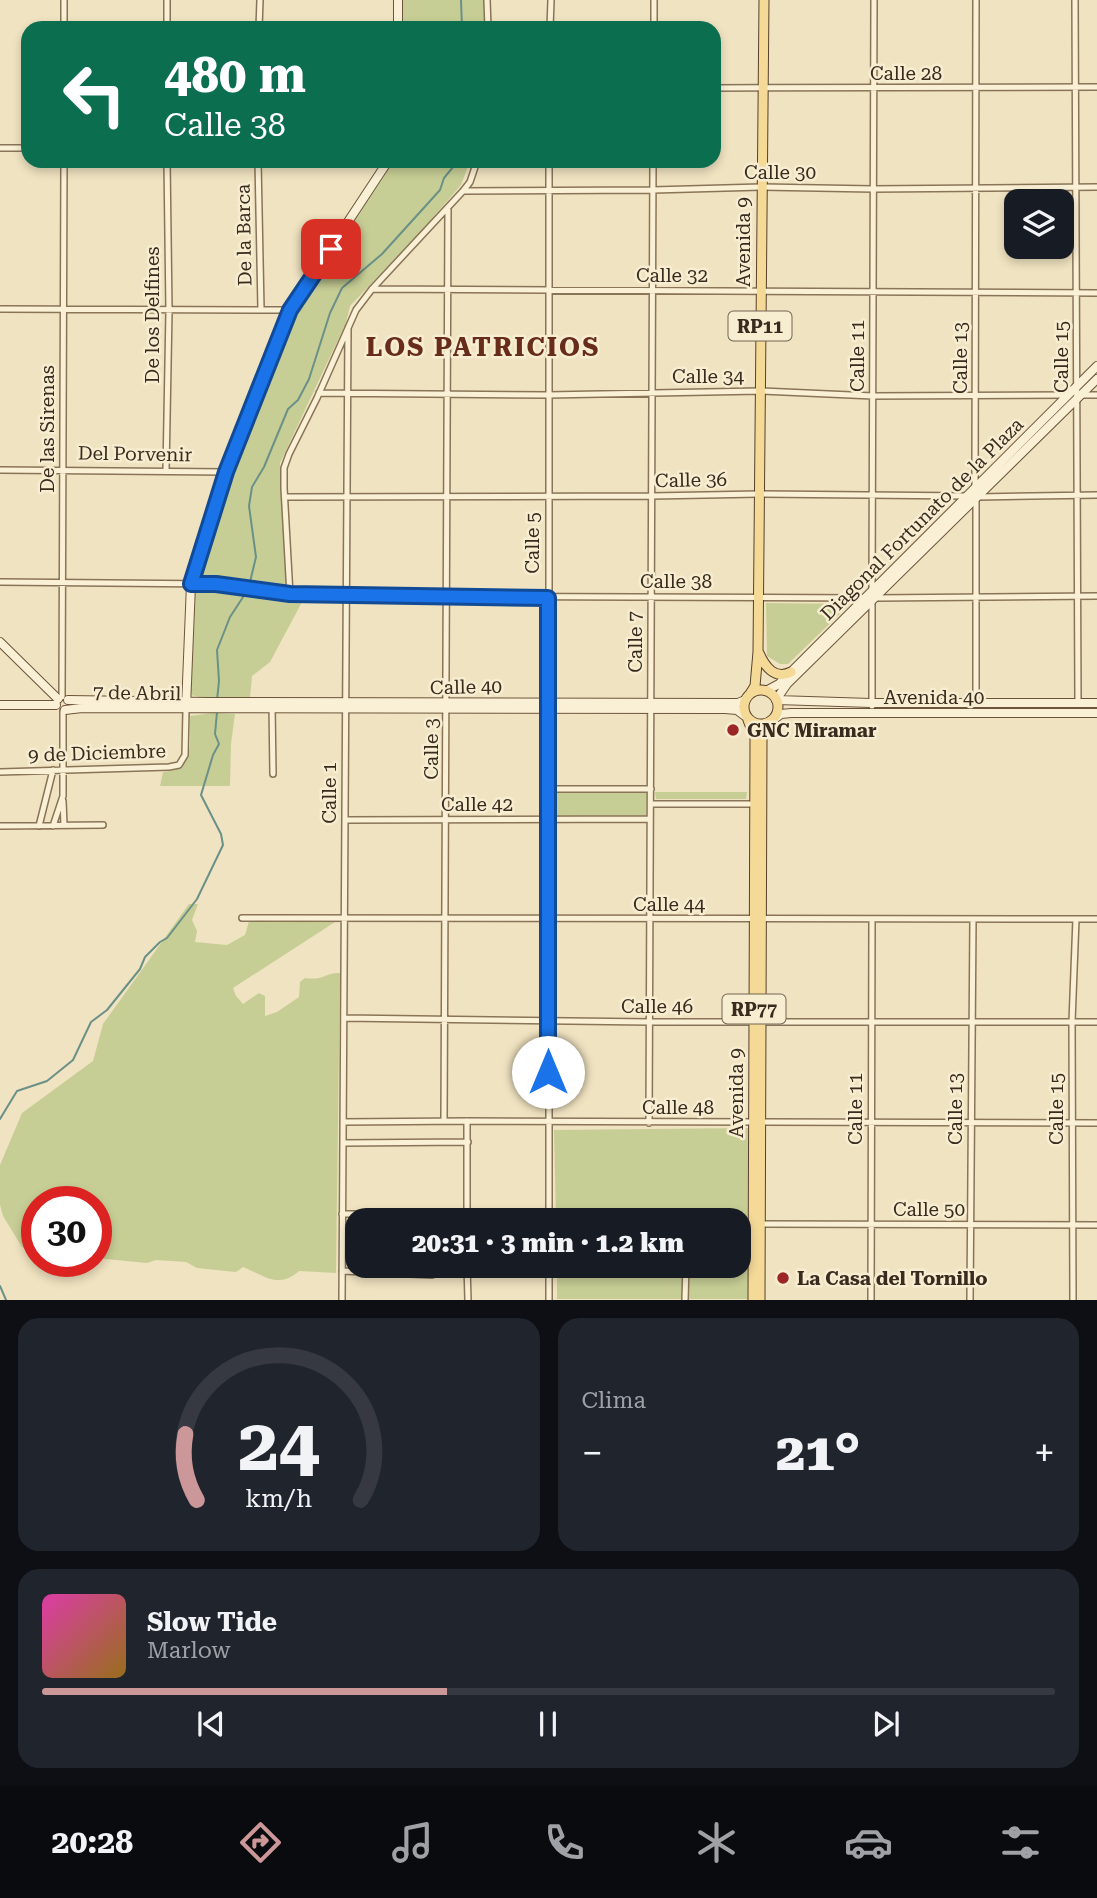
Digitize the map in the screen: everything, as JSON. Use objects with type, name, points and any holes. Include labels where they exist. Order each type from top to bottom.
[{"type":"main road","points":[[398,0],[398,21]]},
{"type":"main road","name":"Avenida 9","points":[[748,697],[755,686],[758,652],[764,0]]},
{"type":"main road","points":[[186,706],[191,584],[226,472],[290,310],[383,168]]},
{"type":"main road","name":"Diagonal Fortunato de la Plaza","points":[[765,691],[779,684],[871,597],[1076,394],[1097,366]]},
{"type":"main road","name":"Diagonal Fortunato de la Plaza","points":[[1076,394],[1097,379]]},
{"type":"main road","name":"Diagonal Fortunato de la Plaza","points":[[776,700],[787,684],[871,597]]},
{"type":"main road","points":[[0,642],[62,704]]},
{"type":"main road","points":[[758,652],[765,665],[774,673],[783,675],[791,672]]},
{"type":"main road","name":"Avenida 9","points":[[758,652],[762,688],[765,691]]},
{"type":"main road","points":[[747,718],[758,725],[770,722],[777,713],[776,700],[765,691],[748,697]]},
{"type":"main road","name":"Calle 40","points":[[651,706],[733,703],[748,697]]},
{"type":"main road","name":"RP11","points":[[747,718],[748,697]]},
{"type":"main road","name":"Avenida 40","points":[[776,700],[970,713],[1097,713]]},
{"type":"main road","name":"Avenida 40","points":[[770,722],[786,713],[872,708],[1097,703]]},
{"type":"main road","name":"7 de Abril","points":[[0,705],[62,704],[82,708],[227,706]]},
{"type":"main road","name":"Calle 40","points":[[227,706],[651,706],[737,710],[747,718]]},
{"type":"main road","name":"Avenida 9","points":[[747,718],[755,737],[754,804],[758,918]]},
{"type":"main road","name":"Avenida 9","points":[[760,1300],[757,1224],[758,918],[762,738],[770,722]]},
{"type":"main road","name":"Avenida 9","points":[[753,1300],[757,1224]]},
{"type":"street","points":[[64,0],[64,21]]},
{"type":"street","points":[[167,0],[167,21]]},
{"type":"street","points":[[259,21],[260,0]]},
{"type":"street","points":[[487,0],[488,21]]},
{"type":"street","points":[[550,21],[551,0]]},
{"type":"street","points":[[654,0],[654,21]]},
{"type":"street","name":"Calle 11","points":[[872,708],[874,0]]},
{"type":"street","name":"Calle 13","points":[[976,0],[976,704]]},
{"type":"street","name":"Calle 15","points":[[1075,0],[1078,713]]},
{"type":"street","name":"Calle 28","points":[[721,88],[1097,88]]},
{"type":"street","points":[[0,148],[21,148]]},
{"type":"street","name":"De las Sirenas","points":[[52,826],[63,800],[64,168]]},
{"type":"street","name":"De los Delfines","points":[[166,470],[169,310],[167,168]]},
{"type":"street","name":"De la Barca","points":[[258,168],[261,309]]},
{"type":"street","points":[[463,191],[470,182],[475,168]]},
{"type":"street","name":"Calle 5","points":[[549,168],[549,1208]]},
{"type":"street","name":"Calle 7","points":[[649,1122],[653,168]]},
{"type":"street","name":"Calle 30","points":[[463,191],[761,187],[1097,187]]},
{"type":"street","name":"Calle 1","points":[[342,1300],[348,328],[356,310],[371,291],[463,191]]},
{"type":"street","name":"Calle 3","points":[[444,1121],[448,209]]},
{"type":"street","name":"Calle 32","points":[[371,291],[447,289],[1097,293]]},
{"type":"street","points":[[0,309],[290,310]]},
{"type":"street","points":[[290,594],[284,468],[348,328]]},
{"type":"street","name":"Calle 34","points":[[319,393],[548,395],[761,391],[873,396],[1097,395]]},
{"type":"street","name":"Del Porvenir","points":[[0,470],[226,472]]},
{"type":"street","name":"Calle 36","points":[[285,497],[1097,495]]},
{"type":"street","name":"Calle 38","points":[[0,583],[216,584],[290,594],[346,596],[1097,596]]},
{"type":"street","points":[[970,713],[976,704]]},
{"type":"street","name":"9 de Diciembre","points":[[0,772],[179,765],[185,755],[186,706]]},
{"type":"street","points":[[272,706],[273,775]]},
{"type":"street","points":[[39,826],[53,771]]},
{"type":"street","points":[[548,789],[651,789]]},
{"type":"street","points":[[63,800],[64,825]]},
{"type":"street","points":[[651,804],[754,804]]},
{"type":"street","name":"Calle 42","points":[[345,820],[650,819]]},
{"type":"street","points":[[0,826],[103,825]]},
{"type":"street","name":"Calle 44","points":[[242,918],[1097,919]]},
{"type":"street","name":"Calle 11","points":[[871,1300],[872,919]]},
{"type":"street","name":"Calle 13","points":[[970,1300],[973,919]]},
{"type":"street","name":"Calle 15","points":[[1073,1300],[1072,1022],[1076,919]]},
{"type":"street","name":"Calle 46","points":[[344,1018],[650,1022],[1097,1022]]},
{"type":"street","points":[[467,1121],[467,1208]]},
{"type":"street","name":"Calle 48","points":[[343,1122],[1097,1123]]},
{"type":"street","points":[[342,1143],[468,1142]]},
{"type":"street","name":"Calle 50","points":[[757,1224],[1097,1225]]},
{"type":"street","points":[[467,1278],[468,1300]]},
{"type":"street","points":[[549,1278],[549,1300]]},
{"type":"street","points":[[685,1300],[686,1278]]},
{"type":"green space","points":[[402,0],[484,0],[485,21],[402,21]]},
{"type":"green space","points":[[389,168],[467,168],[461,185],[350,306],[346,323],[280,463],[287,584],[280,595],[286,596],[290,601],[302,602],[270,662],[252,676],[250,698],[213,699],[190,695],[194,591],[242,448],[304,297]]},
{"type":"green space","points":[[766,603],[850,604],[788,664],[780,664],[767,656]]},
{"type":"green space","points":[[235,714],[230,786],[160,786],[163,772],[181,766],[189,753],[190,716]]},
{"type":"green space","points":[[647,791],[646,816],[552,816],[553,792]]},
{"type":"green space","points":[[655,792],[747,792],[746,799],[656,799]]},
{"type":"green space","points":[[189,904],[198,904],[192,920],[197,931],[195,942],[227,945],[245,935],[249,921],[335,922],[233,988],[243,1004],[259,993],[265,996],[265,1016],[277,1012],[299,997],[300,982],[305,978],[340,973],[336,1273],[299,1271],[278,1280],[243,1267],[236,1272],[197,1268],[186,1262],[156,1260],[147,1263],[112,1260],[112,1186],[21,1186],[21,1245],[3,1216],[0,1205],[0,1165],[22,1113],[93,1061],[103,1024]]},
{"type":"green space","points":[[749,1128],[749,1208],[556,1208],[554,1130]]},
{"type":"green space","points":[[557,1278],[748,1278],[748,1299],[557,1299]]},
{"type":"waterway","points":[[461,0],[462,21]]},
{"type":"waterway","points":[[249,586],[256,557],[249,506],[252,487],[264,467],[288,409],[298,400],[309,379],[330,313],[342,288],[382,254],[440,190],[444,178],[452,168]]},
{"type":"waterway","points":[[217,700],[217,650],[230,617],[247,591]]},
{"type":"waterway","points":[[0,1119],[17,1091],[47,1081],[73,1060],[91,1022],[107,1010],[140,969],[145,957],[167,938],[197,899],[223,845],[221,834],[201,795],[219,744],[215,734],[217,712]]},
{"type":"waterway","points":[[0,1286],[6,1300]]},
{"type":"place","name":"GNC Miramar","points":[[733,730]]},
{"type":"place","name":"La Casa del Tornillo","points":[[783,1278]]},
{"type":"district","name":"LOS PATRICIOS","points":[[483,347]]},
{"type":"route","points":[[331,249],[290,310],[226,472],[191,584],[216,584],[290,594],[548,598],[548,1072]]}]
